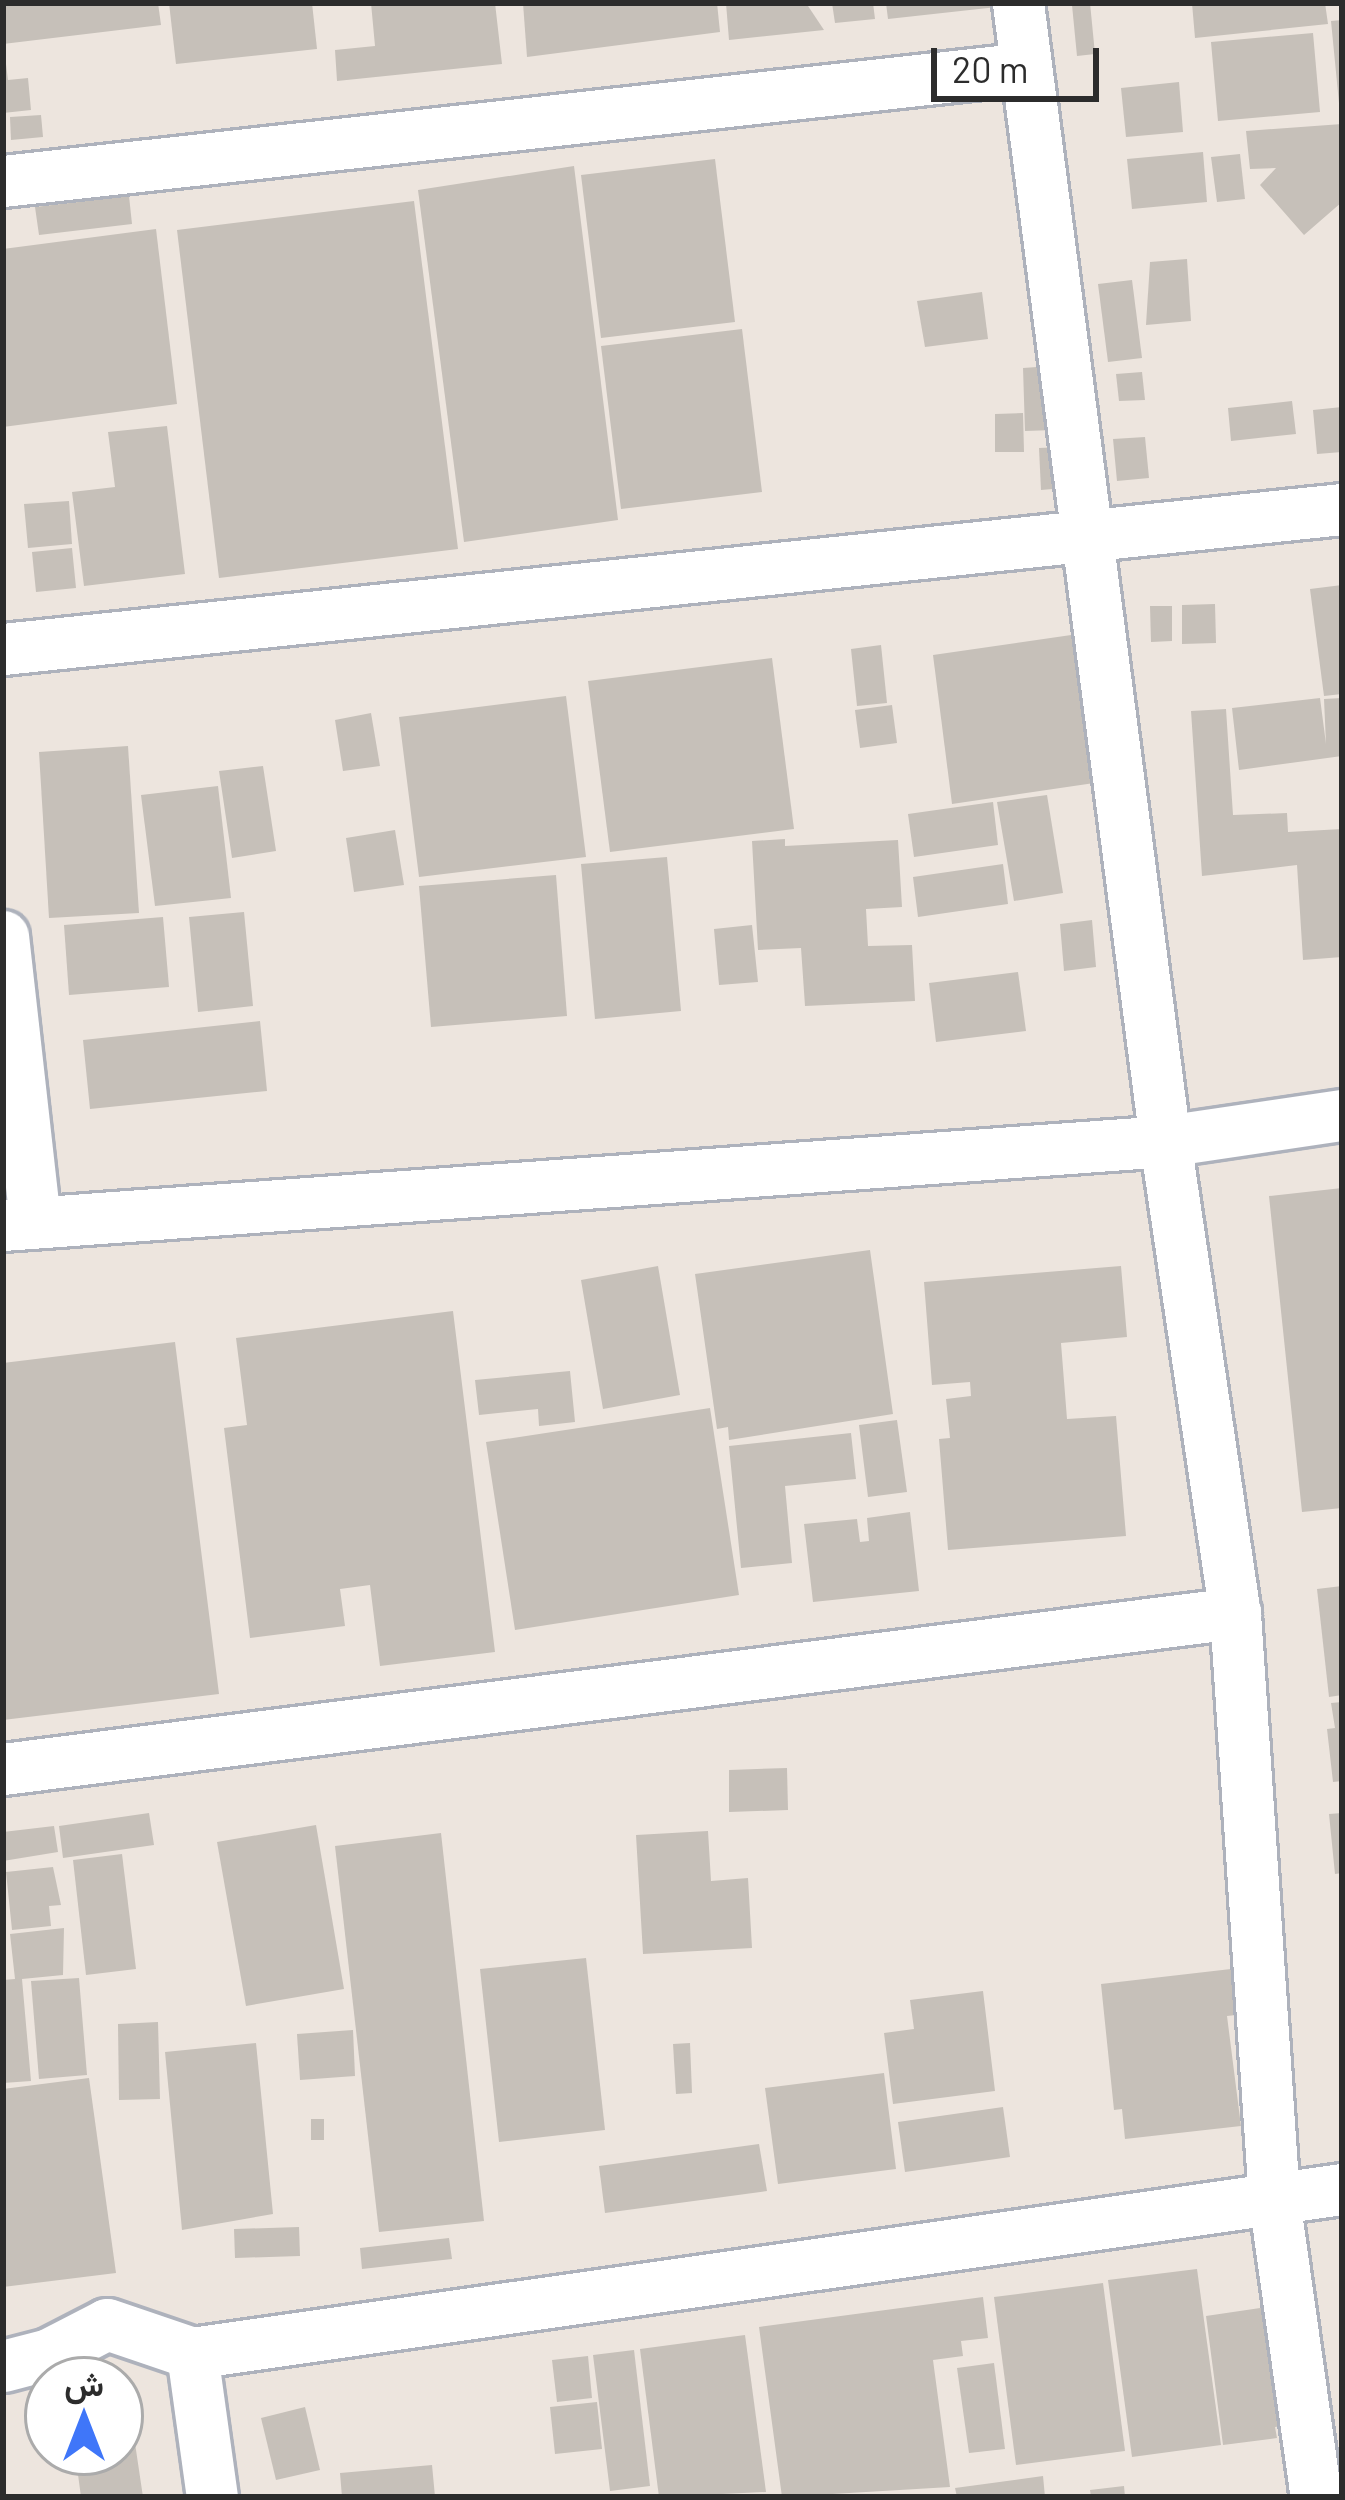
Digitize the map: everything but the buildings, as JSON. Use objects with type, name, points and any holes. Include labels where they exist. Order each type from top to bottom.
[{"type":"street","points":[[1018,3],[1165,1141],[1235,1613],[1274,2199],[1316,2497]]},
{"type":"street","points":[[3,182],[1026,68]]},
{"type":"street","points":[[3,649],[1342,509]]},
{"type":"street","points":[[3,936],[19,1224],[1165,1141],[1342,1115]]},
{"type":"street","points":[[3,1769],[1235,1613]]},
{"type":"street","points":[[3,2366],[50,2354],[107,2324],[192,2353],[1342,2188]]},
{"type":"street","points":[[192,2353],[212,2497]]}]
